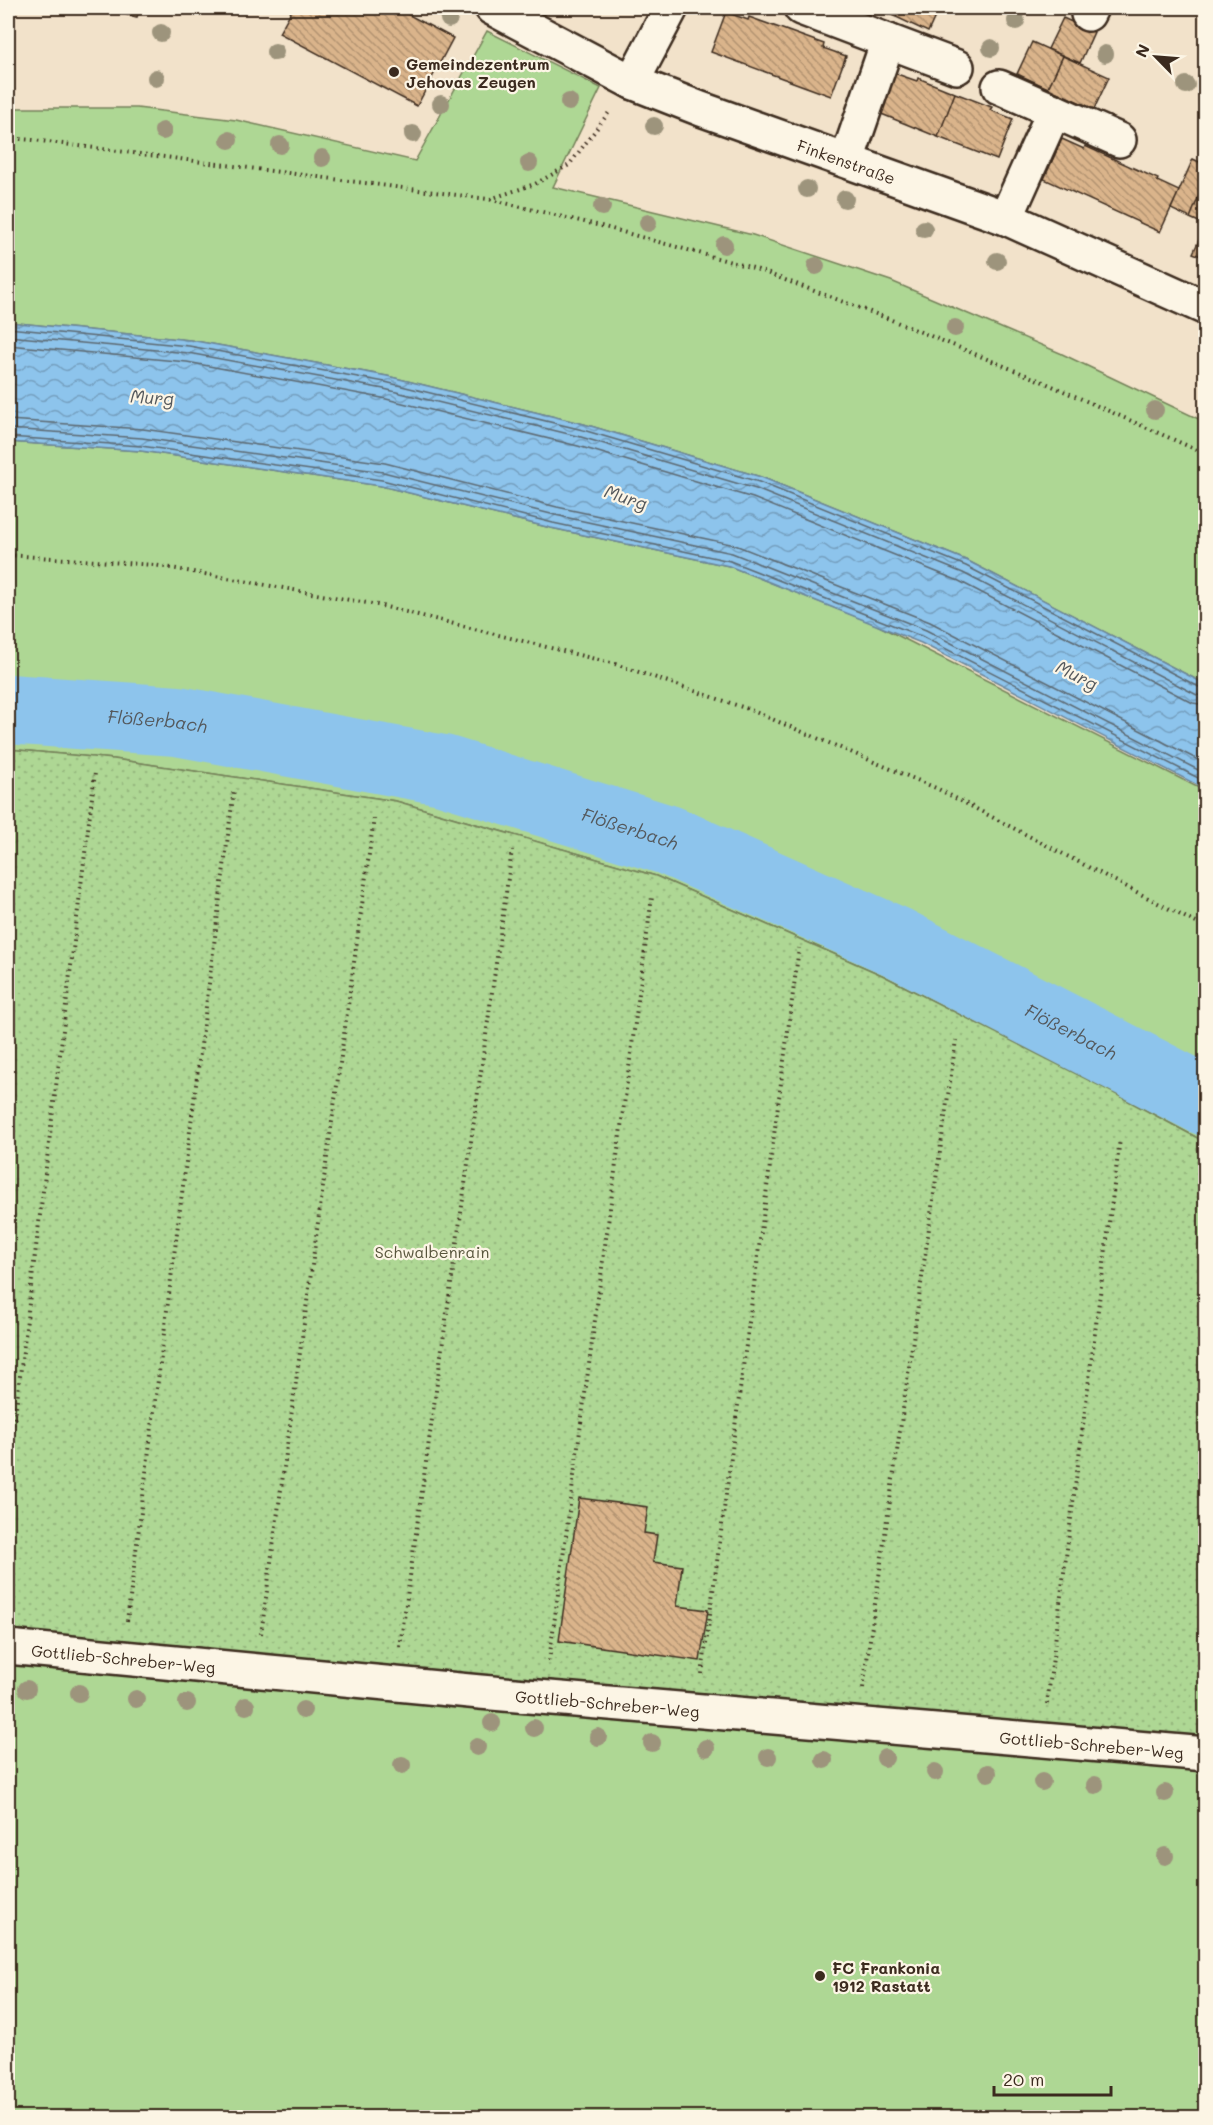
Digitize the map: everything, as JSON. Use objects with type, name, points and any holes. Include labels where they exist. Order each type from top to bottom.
[{"type":"street","name":"Finkenstraße","points":[[492,8],[632,82],[700,109],[1006,218],[1206,308]]},
{"type":"street","points":[[632,82],[671,8]]},
{"type":"street","points":[[801,8],[957,67]]},
{"type":"street","points":[[847,160],[888,41]]},
{"type":"street","points":[[999,87],[1119,140]]},
{"type":"street","points":[[1006,218],[1054,111]]},
{"type":"street","name":"Gottlieb-Schreber-Weg","points":[[8,1647],[395,1684],[1206,1754]]},
{"type":"path","points":[[488,199],[536,184],[569,165],[632,82]]},
{"type":"path","points":[[8,138],[488,199],[601,226],[753,268],[884,317],[1041,381],[1206,454]]},
{"type":"path","points":[[8,555],[154,565],[378,605],[615,664],[748,709],[936,788],[1206,928]]},
{"type":"path","points":[[8,1472],[95,773]]},
{"type":"path","points":[[122,1658],[234,789]]},
{"type":"path","points":[[256,1671],[374,818]]},
{"type":"path","points":[[395,1684],[512,850]]},
{"type":"path","points":[[544,1697],[652,897]]},
{"type":"path","points":[[697,1710],[799,948]]},
{"type":"path","points":[[858,1725],[956,1040]]},
{"type":"path","points":[[1042,1740],[1120,1140]]},
{"type":"green space","points":[[487,31],[601,88],[553,187],[753,235],[891,281],[1060,353],[1205,422],[1205,684],[968,561],[761,477],[584,424],[387,376],[190,340],[8,322],[8,108],[137,108],[236,120],[415,161]]},
{"type":"green space","points":[[8,442],[141,451],[381,486],[551,528],[729,566],[875,624],[1205,791],[1205,1087],[910,932],[673,827],[450,759],[186,711],[8,698]]},
{"type":"green space","points":[[8,724],[179,741],[438,786],[663,852],[894,951],[1205,1112],[1205,1142],[882,975],[656,876],[396,801],[114,759],[8,749]]},
{"type":"green space","name":"Schwalbenrain","points":[[8,749],[114,759],[396,801],[656,876],[882,975],[1205,1142],[1205,1742],[8,1636]]},
{"type":"green space","points":[[8,1658],[1205,1769],[1205,2117],[8,2117]]},
{"type":"water","name":"Murg","points":[[8,322],[190,340],[387,376],[584,424],[761,477],[968,561],[1205,684],[1205,789],[921,643],[729,566],[551,528],[381,486],[141,451],[8,442]]},
{"type":"building","points":[[99,8],[140,8],[137,17]]},
{"type":"building","name":"Gemeindezentrum Jehovas Zeugen","points":[[293,8],[396,8],[453,38],[417,106],[279,33]]},
{"type":"building","points":[[875,8],[901,8],[896,17]]},
{"type":"building","points":[[901,8],[939,8],[928,32],[896,17]]},
{"type":"building","points":[[726,12],[748,20],[749,17],[824,44],[823,48],[846,56],[831,96],[711,52]]},
{"type":"building","points":[[1063,18],[1094,32],[1080,63],[1048,49]]},
{"type":"building","points":[[1032,42],[1063,56],[1048,88],[1017,74]]},
{"type":"building","points":[[1063,56],[1109,77],[1094,109],[1048,88]]},
{"type":"building","points":[[894,73],[917,81],[918,78],[955,93],[938,137],[879,113]]},
{"type":"building","points":[[955,93],[992,107],[990,110],[1013,119],[997,160],[938,137]]},
{"type":"building","points":[[1062,139],[1084,149],[1085,146],[1179,191],[1160,232],[1044,179]]},
{"type":"building","points":[[1193,159],[1206,165],[1205,181],[1190,218],[1171,209]]},
{"type":"building","points":[[1206,181],[1206,225],[1190,218]]},
{"type":"building","points":[[1206,225],[1206,258],[1193,253]]},
{"type":"building","points":[[579,1498],[648,1507],[644,1533],[657,1535],[653,1562],[682,1566],[677,1606],[708,1610],[700,1661],[559,1641]]},
{"type":"waterway","name":"Flößerbach","points":[[8,709],[177,721],[443,770],[668,840],[897,942],[1206,1101]]},
{"type":"place","name":"Gemeindezentrum Jehovas Zeugen","points":[[394,72]]},
{"type":"place","name":"FC Frankonia 1912 Rastatt","points":[[820,1976]]}]
